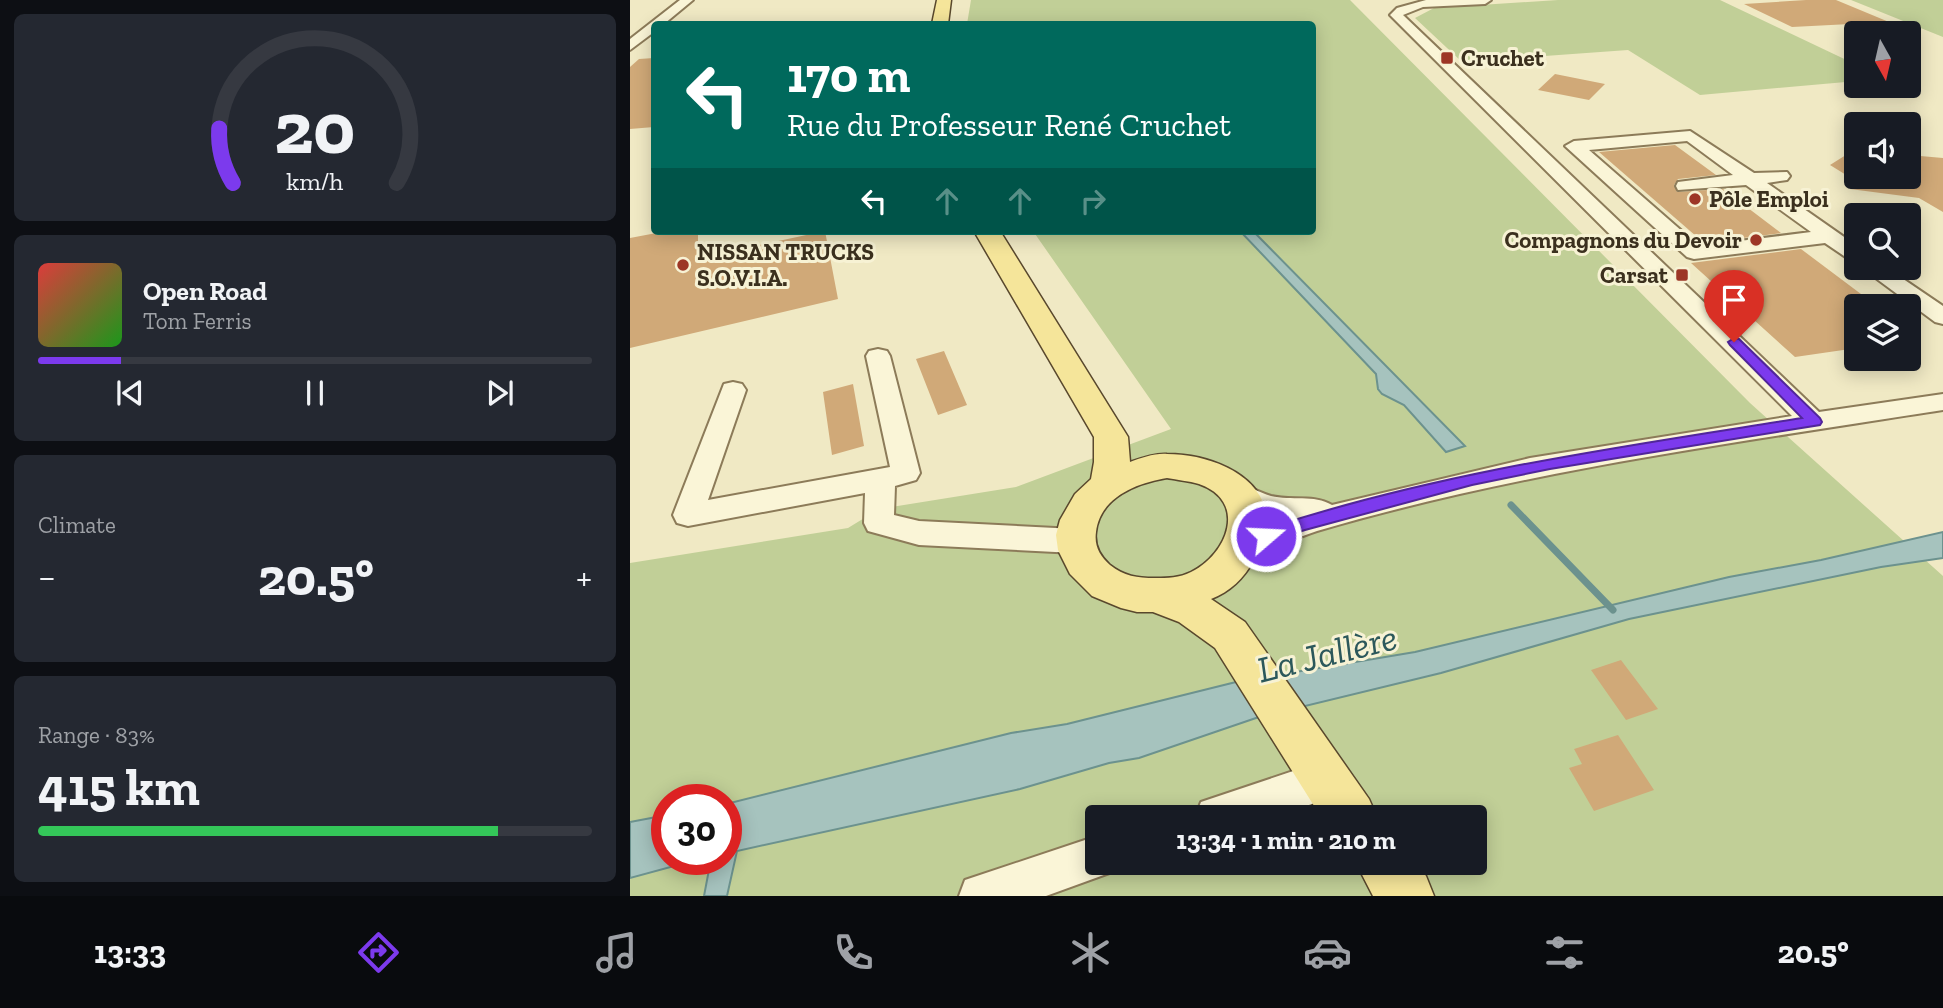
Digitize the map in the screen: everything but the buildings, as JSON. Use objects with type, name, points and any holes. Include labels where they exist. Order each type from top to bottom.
[{"type":"main road","points":[[940,21],[944,0]]},
{"type":"main road","points":[[989,235],[1111,437],[1112,462],[1108,485]]},
{"type":"main road","points":[[1111,437],[1167,467]]},
{"type":"main road","points":[[1230,635],[1230,589],[1248,534],[1249,520],[1239,495],[1229,484],[1201,470],[1167,467],[1136,472],[1108,485],[1087,505],[1076,529],[1075,541],[1084,566],[1107,586],[1131,594],[1176,594],[1209,582],[1239,556]]},
{"type":"main road","points":[[1158,596],[1194,610],[1230,635],[1339,799]]},
{"type":"main road","points":[[1391,875],[1406,896]]},
{"type":"street","points":[[660,21],[687,0]]},
{"type":"street","points":[[1485,0],[1410,6],[1396,13],[1400,20],[1814,422]]},
{"type":"street","points":[[630,46],[651,28]]},
{"type":"street","points":[[1829,236],[1694,253],[1574,146],[1690,136],[1844,247]]},
{"type":"street","points":[[1685,186],[1782,176]]},
{"type":"street","points":[[1891,280],[1943,317]]},
{"type":"street","points":[[733,390],[688,514],[906,473],[878,356]]},
{"type":"street","points":[[1239,556],[1281,530],[1472,479],[1550,463],[1943,402]]},
{"type":"street","points":[[880,480],[880,523],[919,533],[1075,541]]},
{"type":"street","points":[[1239,495],[1270,507],[1328,512],[1357,510]]},
{"type":"street","points":[[1298,805],[1339,799]]},
{"type":"street","points":[[981,896],[1085,861]]},
{"type":"green space","points":[[971,0],[1350,0],[1750,403],[1943,576],[1943,896],[630,896],[630,563],[848,528],[879,509],[1016,487],[1171,429],[1036,235],[1316,235],[1316,21],[968,21]]},
{"type":"green space","points":[[1558,0],[1720,0],[1844,59],[1844,82],[1700,95],[1628,50],[1462,62],[1415,18],[1434,8]]},
{"type":"green space","points":[[1851,0],[1943,0],[1943,37],[1922,29],[1922,21],[1903,21]]},
{"type":"water","points":[[1244,235],[1257,235],[1465,446],[1446,452],[1404,405],[1382,394],[1378,389],[1376,374]]},
{"type":"water","points":[[1943,532],[1943,558],[1881,567],[1629,619],[1441,673],[1256,718],[1139,758],[1109,763],[1020,789],[742,850],[742,800],[1011,733],[1067,724],[1236,682],[1415,652],[1729,577],[1821,560]]},
{"type":"water","points":[[651,818],[651,872],[630,878],[630,822]]},
{"type":"water","points":[[708,875],[732,875],[727,896],[704,896]]},
{"type":"waterway","points":[[1511,505],[1613,610]]},
{"type":"place","name":"Cruchet","points":[[1447,58]]},
{"type":"place","name":"Pôle Emploi","points":[[1695,199]]},
{"type":"place","name":"Compagnons du Devoir","points":[[1756,240]]},
{"type":"place","name":"NISSAN TRUCKS S.O.V.I.A.","points":[[683,265]]},
{"type":"place","name":"Carsat","points":[[1682,275]]},
{"type":"route","points":[[1266,536],[1472,479],[1550,463],[1814,422],[1734,342]]},
{"type":"water label","name":"La Jallère","points":[[1327,653]]}]
